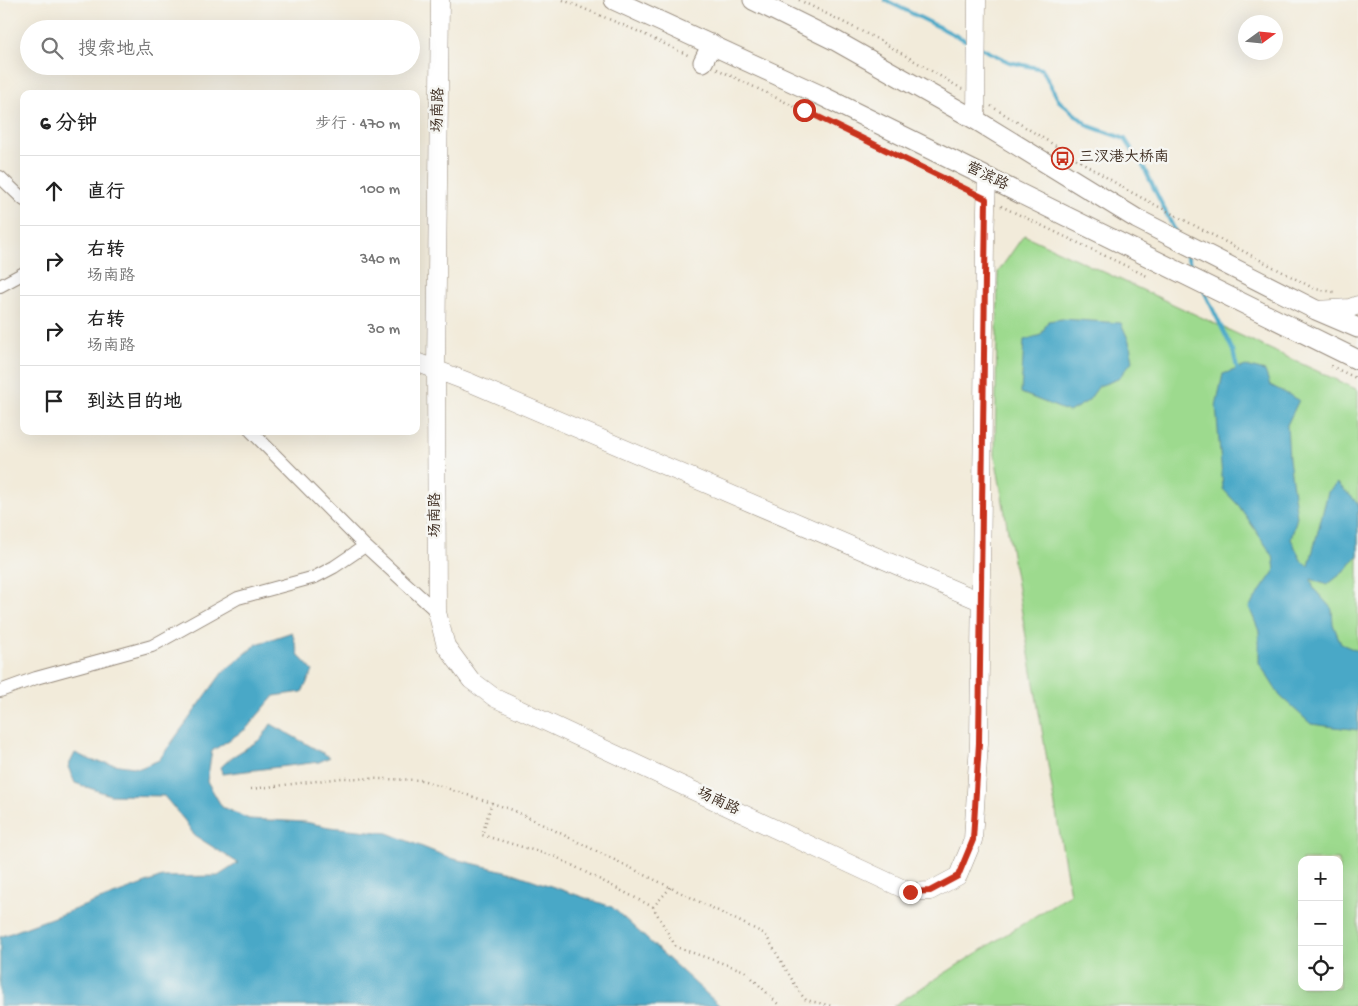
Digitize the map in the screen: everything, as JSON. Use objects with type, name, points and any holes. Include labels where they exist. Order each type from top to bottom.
[{"type":"main road","name":"营滨路","points":[[614,0],[712,44],[1305,332],[1358,360]]},
{"type":"main road","points":[[753,0],[836,41],[976,120],[1137,219],[1316,310],[1358,328]]},
{"type":"main road","points":[[703,62],[712,44]]},
{"type":"street","name":"场南路","points":[[440,0],[436,368],[437,612],[446,646],[471,680],[495,698],[910,892],[930,891],[958,876],[973,840],[979,743],[987,178]]},
{"type":"street","points":[[976,120],[977,0]]},
{"type":"street","points":[[0,177],[20,196]]},
{"type":"street","points":[[0,286],[20,275]]},
{"type":"street","points":[[1316,310],[1350,308],[1358,305]]},
{"type":"street","points":[[420,363],[436,368],[980,601]]},
{"type":"street","points":[[256,435],[365,546],[437,612]]},
{"type":"street","points":[[0,691],[36,678],[152,646],[238,598],[315,578],[334,568],[365,546]]},
{"type":"path","points":[[563,0],[635,30],[703,62],[1122,264]]},
{"type":"path","points":[[1127,190],[1316,289]]},
{"type":"path","points":[[251,789],[342,778],[422,780],[492,802],[520,813],[765,934],[806,1000],[832,1006]]},
{"type":"path","points":[[492,802],[482,835],[556,857],[653,907],[676,947],[745,971],[780,1006]]},
{"type":"path","points":[[653,907],[671,888]]},
{"type":"green space","points":[[1024,235],[1358,390],[1358,1006],[893,1006],[1070,894],[995,455],[998,272]]},
{"type":"water","points":[[1062,319],[1121,323],[1129,341],[1133,360],[1118,379],[1099,386],[1088,401],[1069,412],[1021,393],[1024,340],[1041,335],[1048,321]]},
{"type":"water","points":[[1246,366],[1265,371],[1270,385],[1299,400],[1287,425],[1289,459],[1297,517],[1291,539],[1302,562],[1309,566],[1328,492],[1337,483],[1358,503],[1358,555],[1346,570],[1327,585],[1311,579],[1314,589],[1332,609],[1333,624],[1341,644],[1358,651],[1358,730],[1311,724],[1280,696],[1259,663],[1259,631],[1249,607],[1275,570],[1273,556],[1239,506],[1223,489],[1216,406],[1223,374]]},
{"type":"water","points":[[292,632],[299,656],[313,671],[302,692],[274,696],[246,729],[212,751],[207,781],[222,807],[249,819],[305,822],[329,827],[388,833],[450,858],[513,873],[612,907],[720,1006],[0,1006],[0,937],[162,877],[218,876],[238,863],[194,835],[164,796],[110,795],[75,783],[68,767],[75,753],[93,761],[140,768],[159,760],[222,673],[257,644]]},
{"type":"water","points":[[271,724],[330,757],[319,762],[222,774],[221,767],[232,757],[261,739]]},
{"type":"waterway","points":[[885,0],[971,43]]},
{"type":"waterway","points":[[981,48],[1009,62],[1042,69],[1059,101],[1089,126],[1125,139],[1144,168],[1175,231]]},
{"type":"waterway","points":[[1184,251],[1194,271]]},
{"type":"waterway","points":[[1204,291],[1233,351],[1238,372]]},
{"type":"place","name":"三汊港大桥南","points":[[1063,158]]},
{"type":"route","points":[[804,110],[986,199],[979,743],[973,840],[958,876],[930,891],[910,892]]}]
